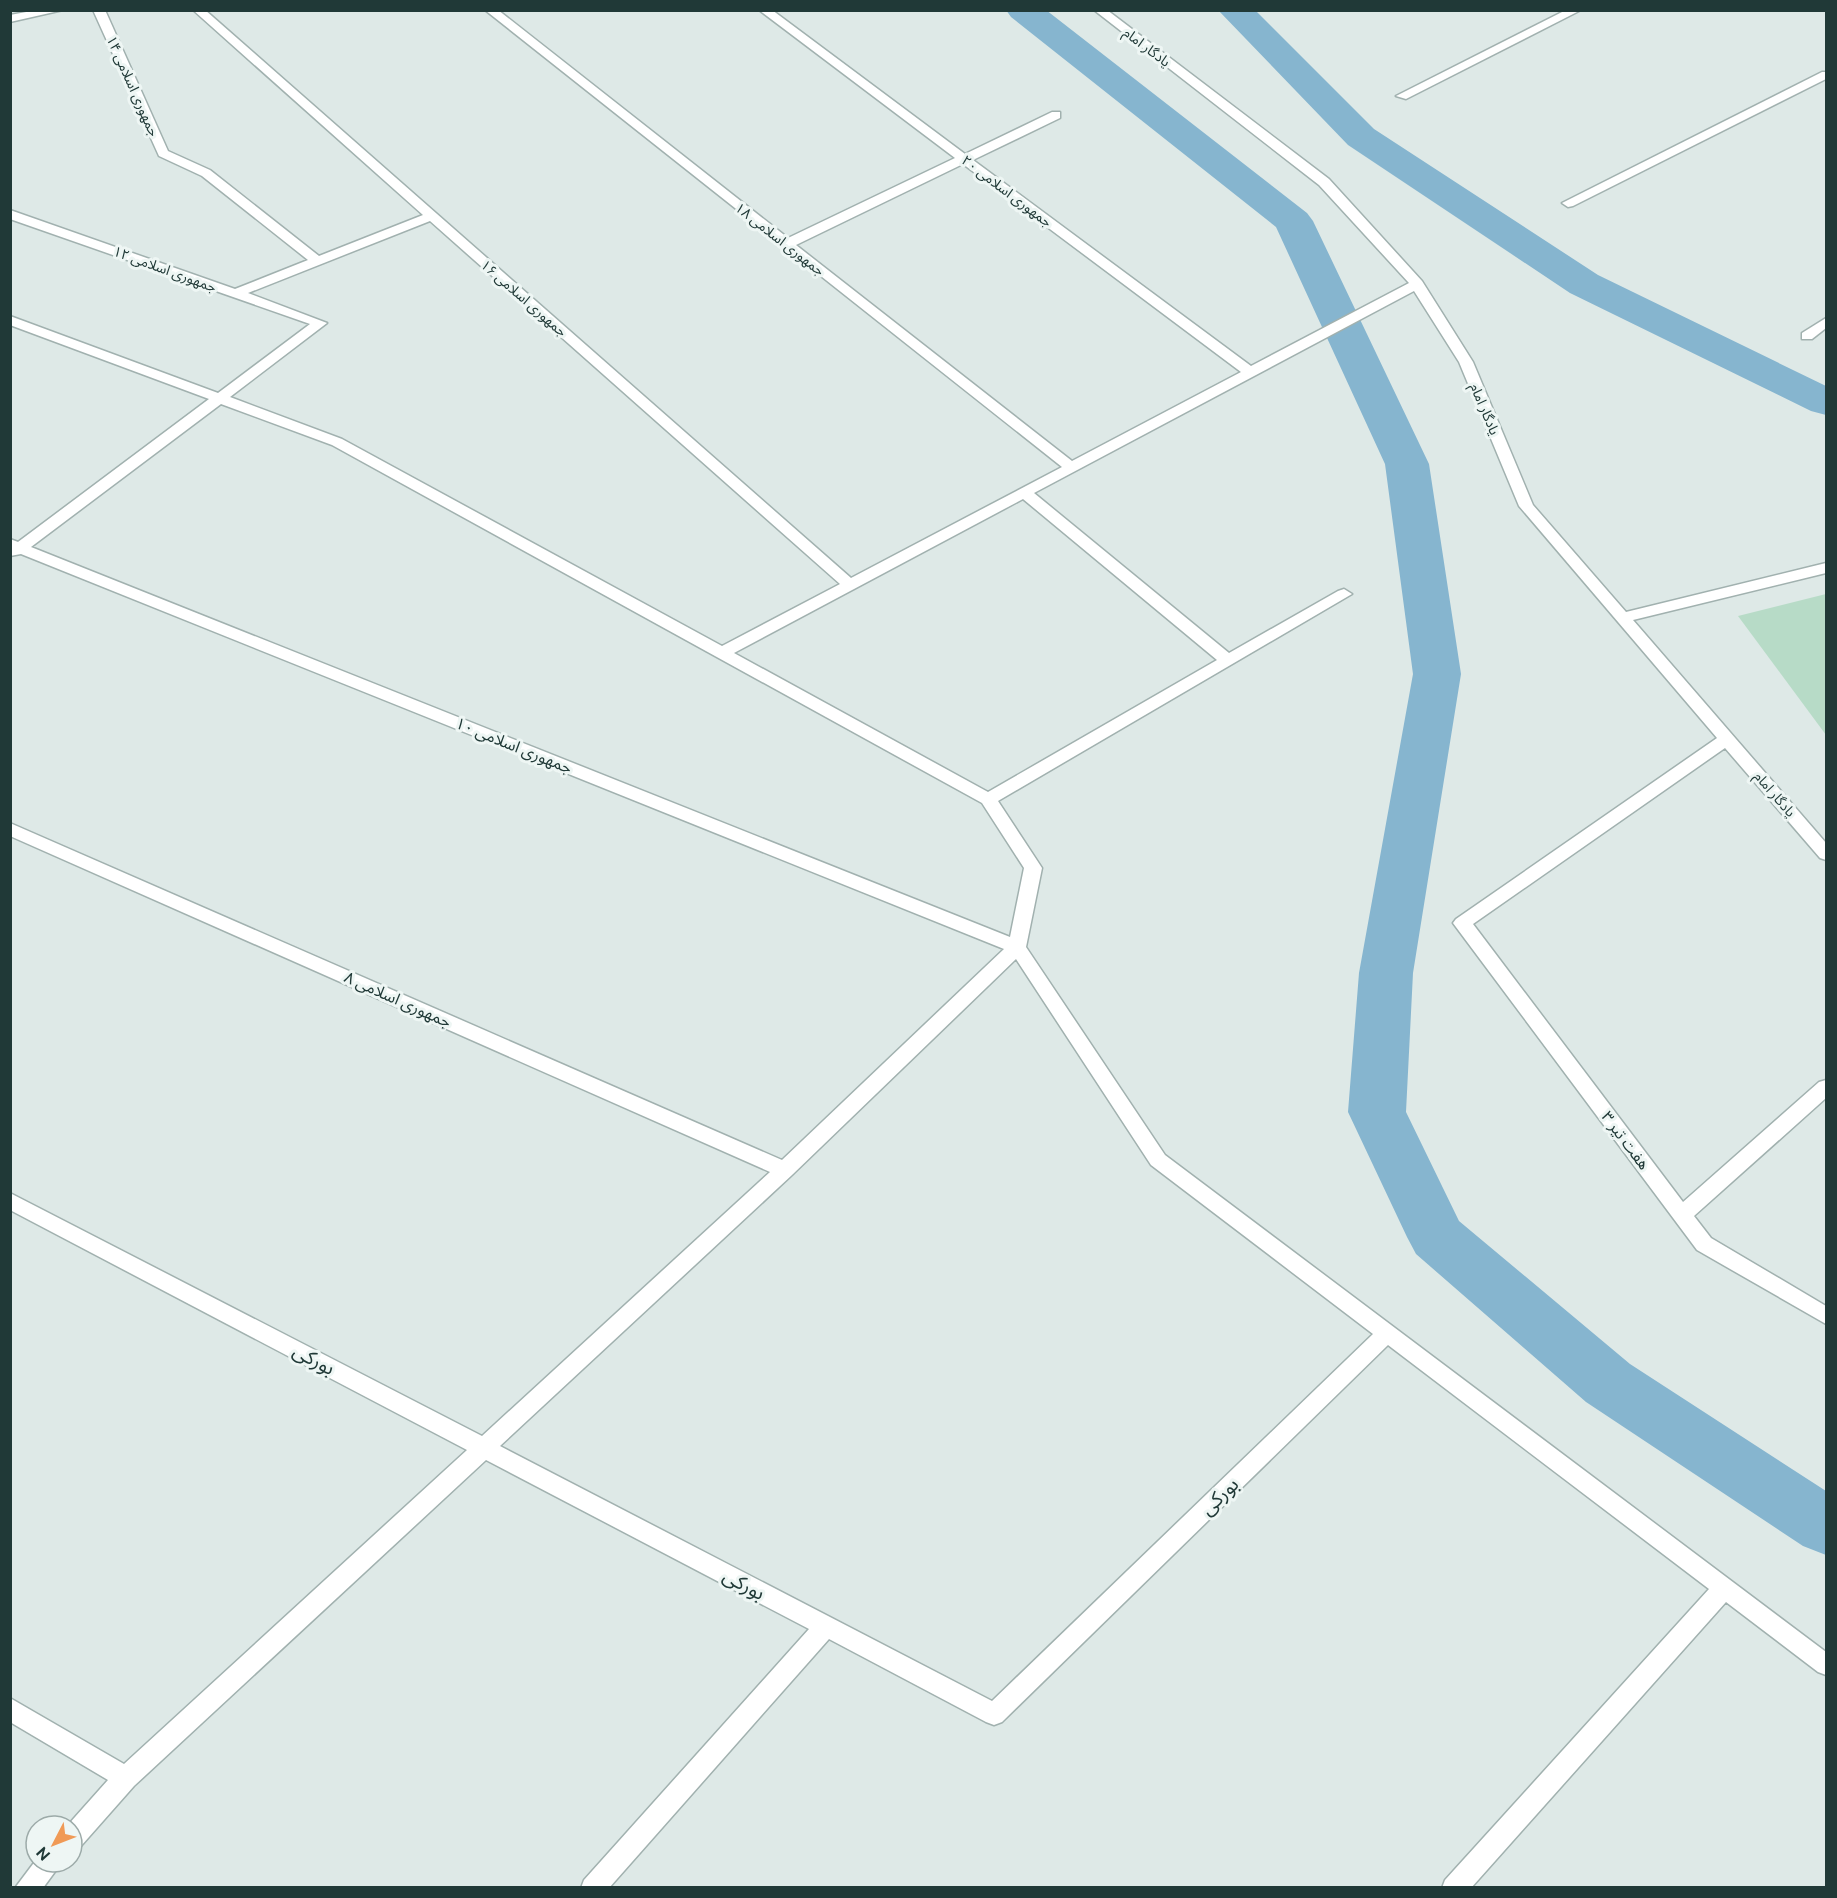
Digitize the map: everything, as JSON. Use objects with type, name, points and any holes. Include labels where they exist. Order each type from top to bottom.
[{"type":"street","points":[[10,19],[58,10]]},
{"type":"street","name":"جمهوری اسلامی ۱۴","points":[[99,10],[163,153],[206,173],[318,261]]},
{"type":"street","name":"جمهوری اسلامی ۱۶","points":[[198,10],[850,585]]},
{"type":"street","name":"جمهوری اسلامی ۱۸","points":[[490,10],[1071,467]]},
{"type":"street","name":"جمهوری اسلامی ۲۰","points":[[764,10],[1250,372]]},
{"type":"street","name":"یادگار امام","points":[[1099,10],[1324,182],[1417,284],[1466,362],[1526,506],[1827,854]]},
{"type":"street","points":[[1402,96],[1576,10]]},
{"type":"street","points":[[1568,203],[1827,75]]},
{"type":"street","points":[[787,244],[1056,115]]},
{"type":"street","name":"جمهوری اسلامی ۱۲","points":[[10,214],[320,323],[220,398]]},
{"type":"street","points":[[234,294],[432,216]]},
{"type":"street","points":[[722,653],[1417,284]]},
{"type":"street","points":[[10,320],[337,442],[988,800],[1034,868],[1017,946],[785,1170],[126,1778],[84,1825]]},
{"type":"street","points":[[1807,336],[1827,322]]},
{"type":"street","points":[[14,549],[220,398]]},
{"type":"street","points":[[1024,492],[1228,661]]},
{"type":"street","name":"جمهوری اسلامی ۱۰","points":[[14,549],[1017,946]]},
{"type":"street","points":[[1623,618],[1827,568]]},
{"type":"street","points":[[988,800],[1344,594]]},
{"type":"street","name":"هفت تیر ۳","points":[[1727,739],[1462,923],[1704,1244],[1827,1316]]},
{"type":"street","name":"جمهوری اسلامی ۸","points":[[10,829],[785,1170]]},
{"type":"street","points":[[1017,946],[1158,1160],[1827,1665]]},
{"type":"street","points":[[1682,1215],[1827,1087]]},
{"type":"street","name":"بورکی","points":[[10,1201],[994,1714],[1387,1333]]},
{"type":"street","points":[[1454,1887],[1724,1588]]},
{"type":"street","points":[[593,1887],[826,1626]]},
{"type":"street","points":[[10,1709],[126,1778]]},
{"type":"street","points":[[27,1887],[39,1874]]},
{"type":"green space","points":[[1826,594],[1826,735],[1738,616]]},
{"type":"waterway","points":[[1023,10],[1293,221],[1407,464],[1437,674],[1386,973],[1377,1112],[1437,1237],[1608,1383],[1826,1526]]},
{"type":"waterway","points":[[1235,10],[1361,137],[1584,284],[1826,402]]}]
